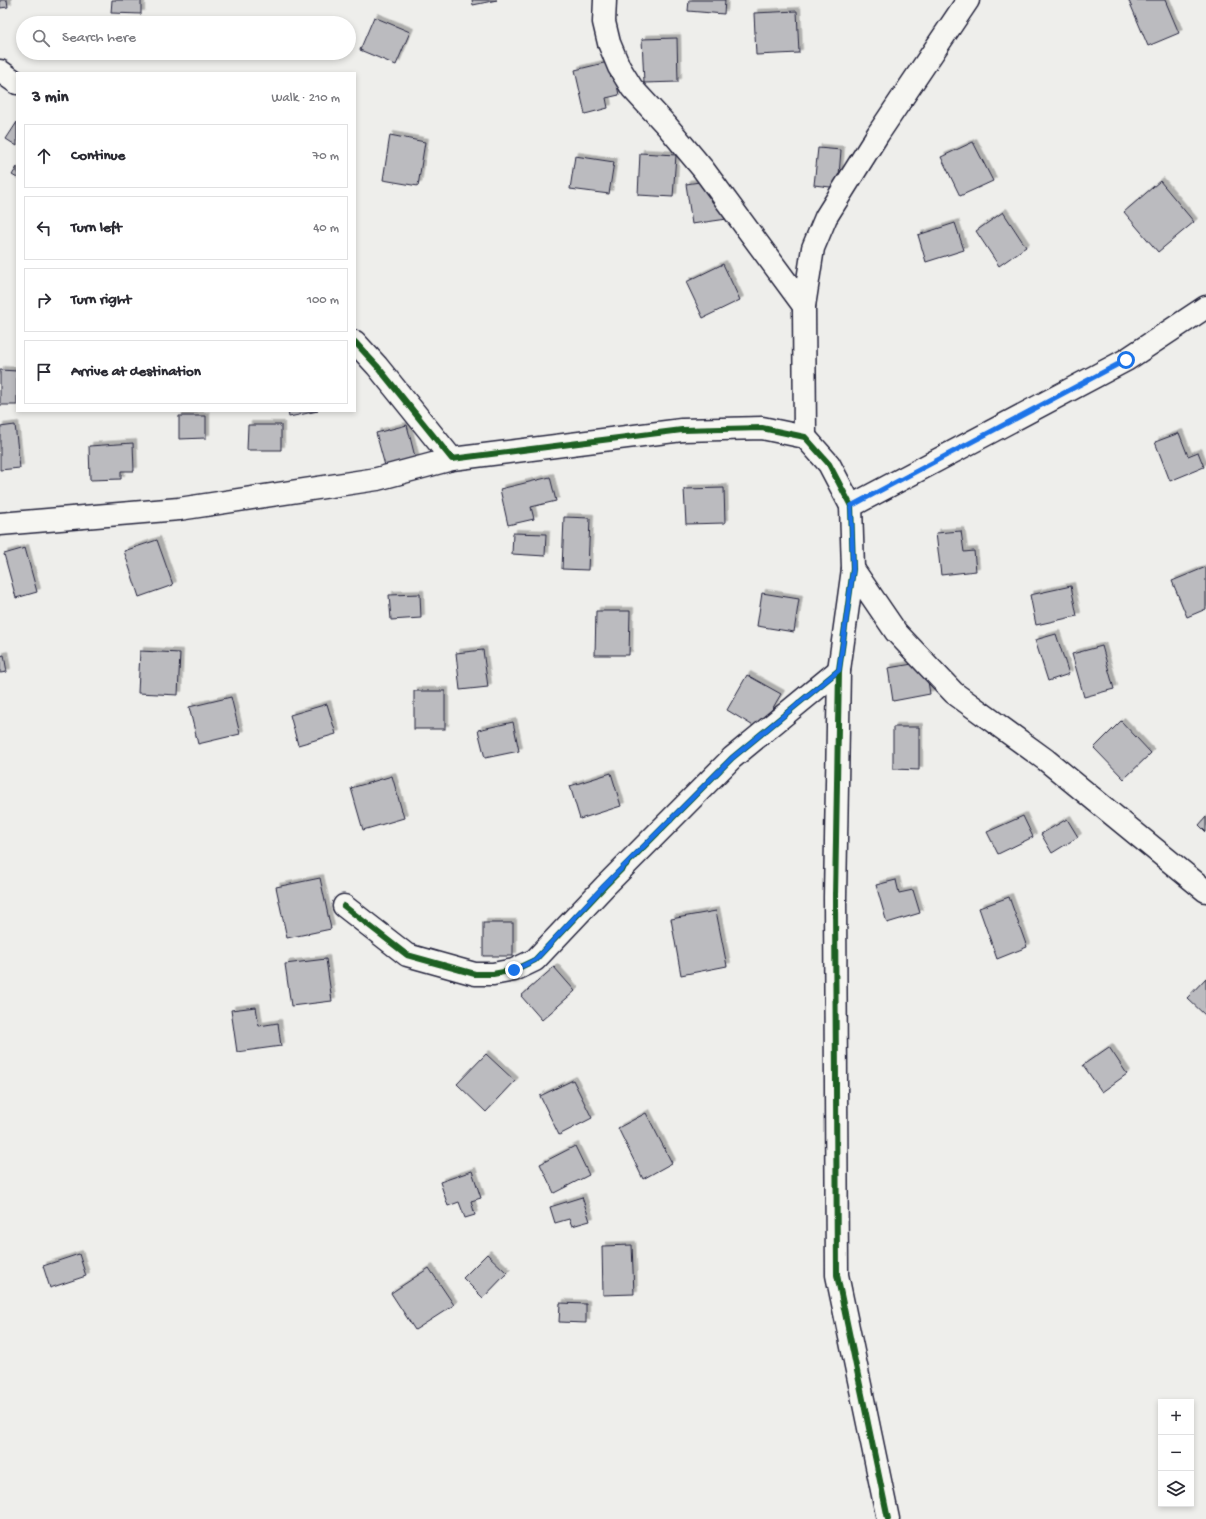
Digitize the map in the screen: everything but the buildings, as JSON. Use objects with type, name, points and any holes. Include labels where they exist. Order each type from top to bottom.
[{"type":"street","points":[[605,0],[604,22],[609,43],[619,67],[632,88],[667,126],[703,169],[804,306]]},
{"type":"street","points":[[805,437],[804,306],[813,248],[826,217],[878,134],[968,0]]},
{"type":"street","points":[[0,71],[16,82]]},
{"type":"street","points":[[851,506],[1126,360],[1206,307]]},
{"type":"street","points":[[356,343],[377,366],[452,459]]},
{"type":"street","points":[[0,524],[179,509],[377,479],[452,459],[682,430],[762,428],[805,437],[829,464],[851,506],[853,570],[839,670],[835,897],[837,1275],[888,1519]]},
{"type":"street","points":[[853,570],[896,632],[954,693],[1046,760],[1206,891]]},
{"type":"street","points":[[344,906],[407,955],[475,974],[493,974],[514,970],[521,967],[535,960],[604,886],[732,758],[839,670]]},
{"type":"cycle path","points":[[356,343],[377,366],[452,459],[682,430],[762,428],[805,437],[829,464],[851,506],[853,569],[839,670],[835,897],[837,1275],[888,1519]]},
{"type":"cycle path","points":[[344,906],[407,955],[475,974],[493,974],[514,970],[535,960],[605,886],[732,758],[839,670]]},
{"type":"route","points":[[514,970],[535,960],[604,886],[732,758],[839,670],[853,570],[851,506],[1126,360]]}]
